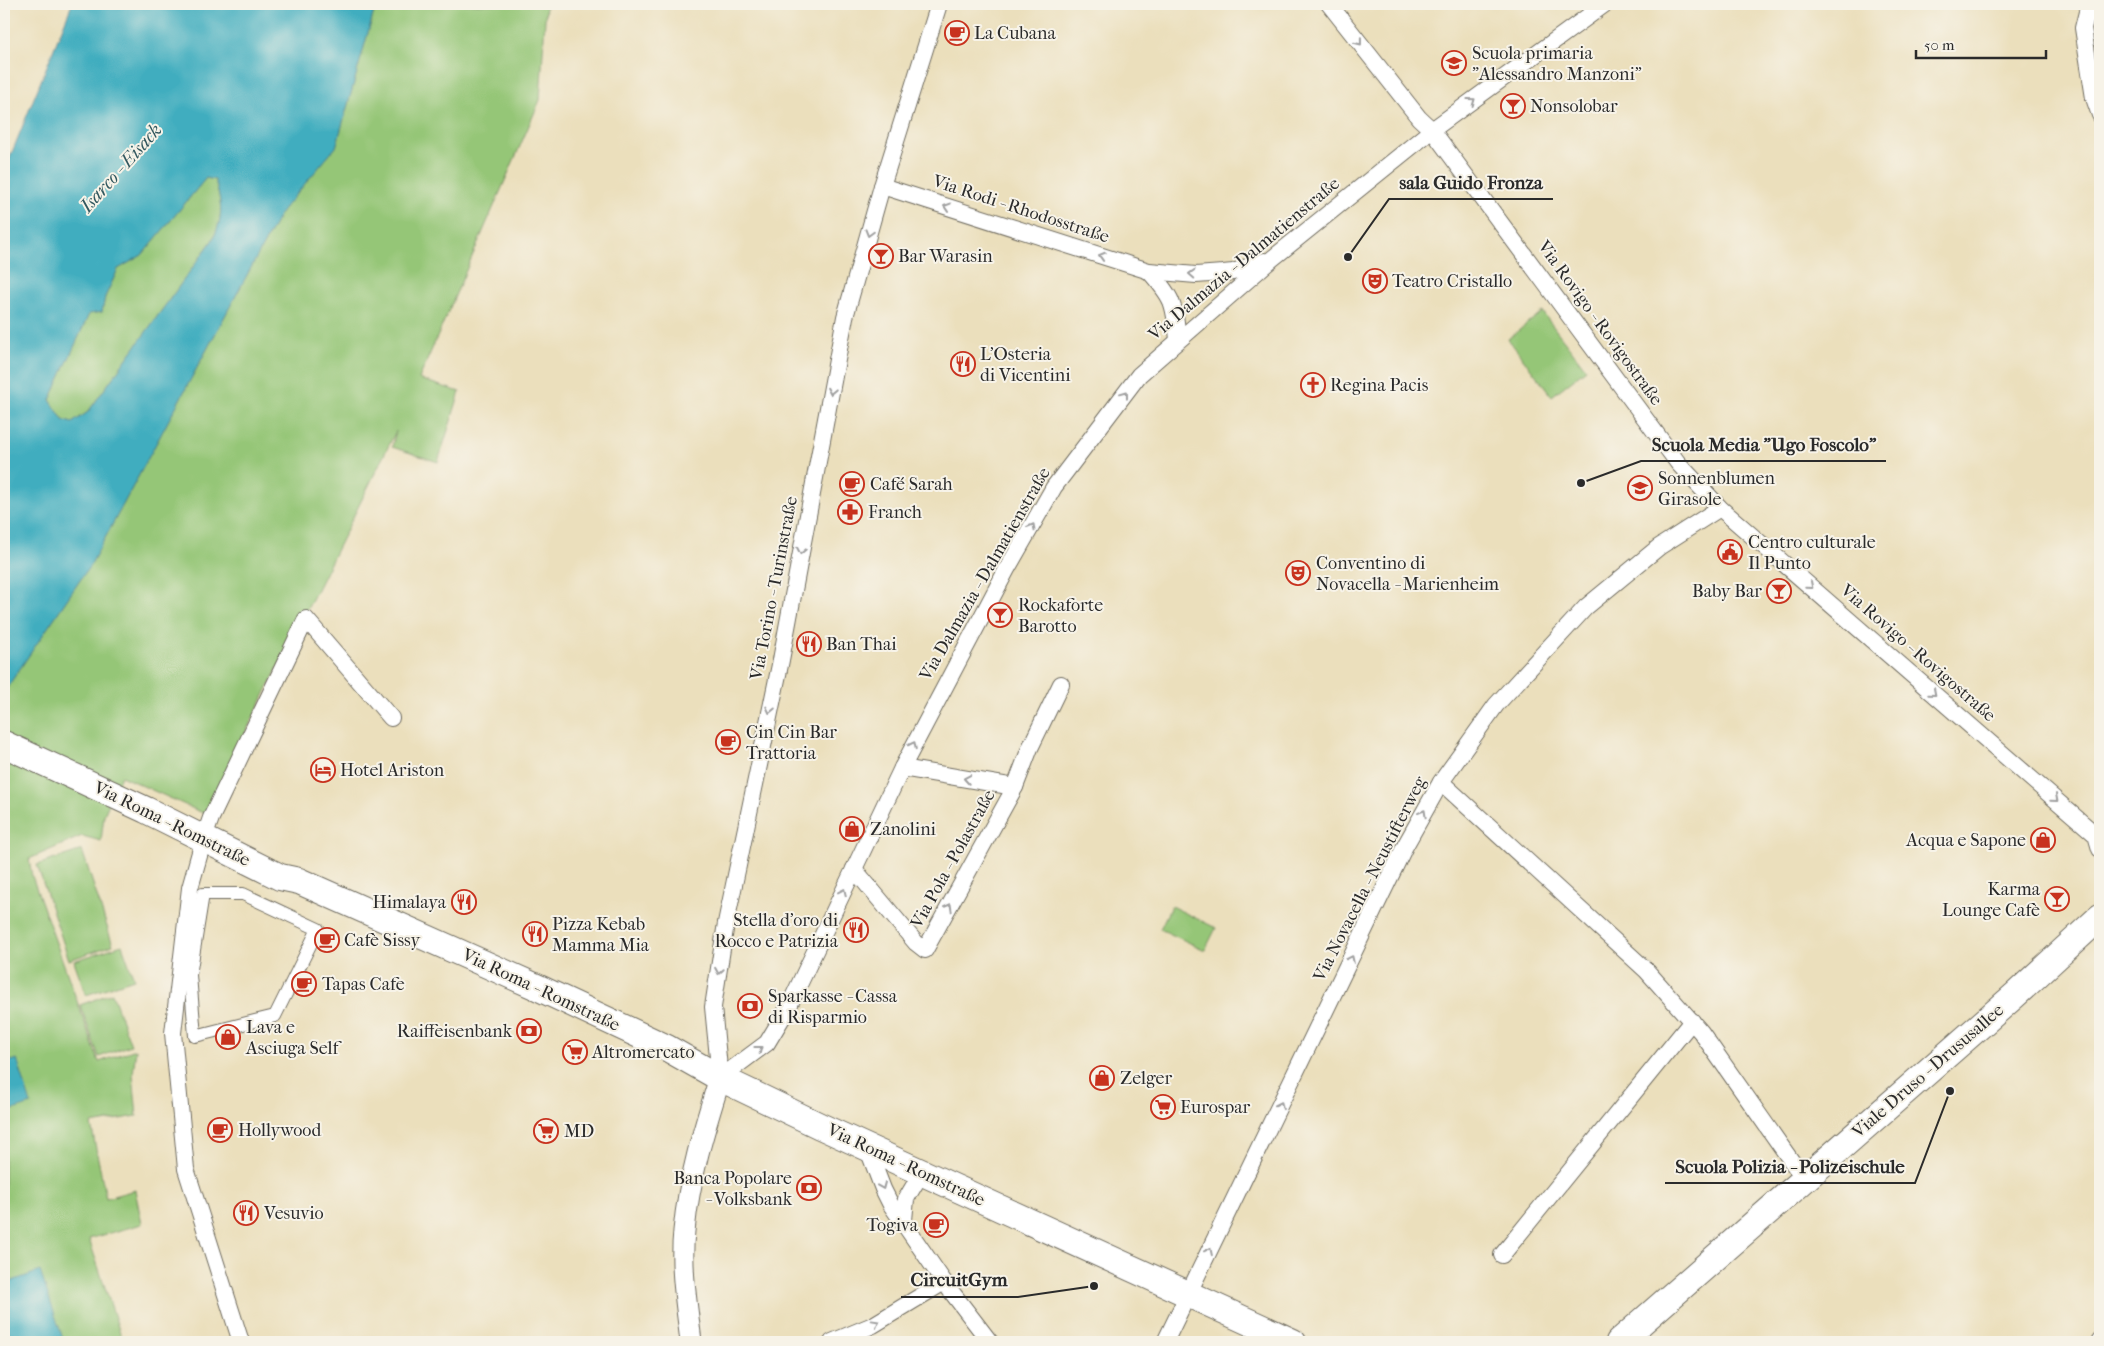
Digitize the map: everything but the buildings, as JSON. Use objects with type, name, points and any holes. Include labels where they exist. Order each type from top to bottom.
[{"type":"main road","name":"Via Roma - Romstraße","points":[[4,744],[146,810],[280,877],[299,881],[539,988],[667,1048],[720,1078],[1293,1342]]},
{"type":"main road","name":"Viale Druso - Drususallee","points":[[1623,1341],[1804,1179],[2014,996],[2100,917]]},
{"type":"street","name":"Via Torino - Turinstraße","points":[[720,1078],[713,1006],[726,923],[781,660],[845,317],[882,186],[939,4]]},
{"type":"street","name":"Via Rovigo - Rovigostraße","points":[[1328,4],[1419,118],[1432,130],[1678,463],[1720,508],[2099,840]]},
{"type":"street","name":"Via Dalmazia - Dalmatienstraße","points":[[720,1078],[768,1043],[788,1008],[902,768],[980,620],[1054,487],[1139,375],[1273,258],[1432,130],[1605,4]]},
{"type":"street","points":[[2089,4],[2083,28],[2094,98],[2100,115]]},
{"type":"street","name":"Via Rodi - Rhodosstraße","points":[[882,186],[1149,271],[1196,275],[1232,272],[1273,258]]},
{"type":"street","points":[[1149,271],[1169,294],[1175,312],[1178,339]]},
{"type":"street","name":"Via Novacella - Neustifterweg","points":[[1165,1342],[1405,846],[1441,782],[1496,705],[1586,607],[1659,547],[1720,508]]},
{"type":"street","points":[[241,1342],[186,1169],[173,1033],[190,888],[211,818],[306,619],[391,718]]},
{"type":"street","name":"Via Pola - Polastraße","points":[[854,869],[916,943],[925,950],[1015,787],[1030,748],[1061,684]]},
{"type":"street","name":"Via Pola - Polastraße","points":[[902,768],[1015,787]]},
{"type":"street","points":[[1441,782],[1646,970],[1692,1021],[1804,1179]]},
{"type":"street","points":[[203,894],[243,894],[318,929],[275,1016],[195,1036],[190,975],[203,894]]},
{"type":"street","points":[[1502,1255],[1692,1021]]},
{"type":"street","points":[[691,1342],[684,1275],[684,1232],[697,1149],[720,1078]]},
{"type":"street","points":[[867,1147],[883,1189],[944,1282],[990,1342]]},
{"type":"street","points":[[904,1220],[906,1200],[922,1172]]},
{"type":"street","points":[[832,1342],[873,1325],[944,1282]]},
{"type":"green space","points":[[376,4],[546,4],[540,100],[419,379],[460,392],[438,462],[392,447],[396,431],[205,814],[121,776],[104,815],[101,841],[82,836],[29,859],[32,876],[99,1062],[136,1049],[133,1074],[137,1116],[91,1124],[106,1198],[135,1190],[142,1224],[89,1239],[123,1342],[4,1342],[4,692],[91,564],[281,212],[336,147]]},
{"type":"green space","points":[[206,178],[215,180],[221,211],[219,225],[212,241],[88,412],[72,423],[63,420],[50,400],[89,314],[102,312],[105,297],[118,269],[142,255]]},
{"type":"green space","points":[[1542,312],[1586,369],[1552,396],[1508,339]]},
{"type":"green space","points":[[82,850],[113,945],[69,960],[37,865]]},
{"type":"green space","points":[[1171,906],[1216,928],[1205,950],[1160,929]]},
{"type":"green space","points":[[122,945],[134,979],[86,995],[74,961]]},
{"type":"green space","points":[[112,993],[131,1045],[99,1057],[80,1005]]},
{"type":"water","name":"Isarco - Eisack","points":[[72,4],[376,4],[336,147],[281,212],[91,564],[4,692],[4,172]],"holes":[[[206,178],[215,180],[221,211],[219,225],[212,241],[88,412],[72,423],[63,420],[50,400],[89,314],[102,312],[105,297],[118,269],[142,255]]]},
{"type":"water","points":[[17,1059],[31,1104],[4,1113],[4,1063]]},
{"type":"water","points":[[40,1271],[64,1342],[12,1342],[4,1317],[4,1284]]},
{"type":"place","name":"La Cubana","points":[[957,33]]},
{"type":"place","name":"Scuola primaria \"Alessandro Manzoni\"","points":[[1454,63]]},
{"type":"place","name":"Nonsolobar","points":[[1513,106]]},
{"type":"place","name":"Bar Warasin","points":[[881,256]]},
{"type":"place","name":"sala Guido Fronza","points":[[1348,257]]},
{"type":"place","name":"Teatro Cristallo","points":[[1375,281]]},
{"type":"place","name":"L'Osteria di Vicentini","points":[[963,364]]},
{"type":"place","name":"Regina Pacis","points":[[1313,385]]},
{"type":"place","name":"Scuola Media \"Ugo Foscolo\"","points":[[1581,483]]},
{"type":"place","name":"Café Sarah","points":[[852,484]]},
{"type":"place","name":"Sonnenblumen Girasole","points":[[1640,488]]},
{"type":"place","name":"Franch","points":[[850,512]]},
{"type":"place","name":"Centro culturale Il Punto","points":[[1730,552]]},
{"type":"place","name":"Conventino di Novacella - Marienheim","points":[[1298,573]]},
{"type":"place","name":"Baby Bar","points":[[1779,591]]},
{"type":"place","name":"Rockaforte Barotto","points":[[1000,615]]},
{"type":"place","name":"Ban Thai","points":[[809,644]]},
{"type":"place","name":"Cin Cin Bar Trattoria","points":[[728,742]]},
{"type":"place","name":"Hotel Ariston","points":[[323,770]]},
{"type":"place","name":"Zanolini","points":[[852,829]]},
{"type":"place","name":"Acqua e Sapone","points":[[2043,840]]},
{"type":"place","name":"Karma Lounge Cafè","points":[[2057,899]]},
{"type":"place","name":"Himalaya","points":[[464,902]]},
{"type":"place","name":"Stella d'oro di Rocco e Patrizia","points":[[856,930]]},
{"type":"place","name":"Pizza Kebab Mamma Mia","points":[[535,934]]},
{"type":"place","name":"Cafè Sissy","points":[[327,940]]},
{"type":"place","name":"Tapas Cafe","points":[[304,984]]},
{"type":"place","name":"Sparkasse - Cassa di Risparmio","points":[[750,1006]]},
{"type":"place","name":"Raiffeisenbank","points":[[529,1031]]},
{"type":"place","name":"Lava e Asciuga Self","points":[[228,1037]]},
{"type":"place","name":"Altromercato","points":[[575,1052]]},
{"type":"place","name":"Zelger","points":[[1102,1078]]},
{"type":"place","name":"Scuola Polizia - Polizeischule","points":[[1950,1091]]},
{"type":"place","name":"Eurospar","points":[[1163,1107]]},
{"type":"place","name":"Hollywood","points":[[220,1130]]},
{"type":"place","name":"MD","points":[[546,1131]]},
{"type":"place","name":"Banca Popolare - Volksbank","points":[[809,1188]]},
{"type":"place","name":"Vesuvio","points":[[246,1213]]},
{"type":"place","name":"Togiva","points":[[936,1225]]},
{"type":"place","name":"CircuitGym","points":[[1094,1286]]}]
